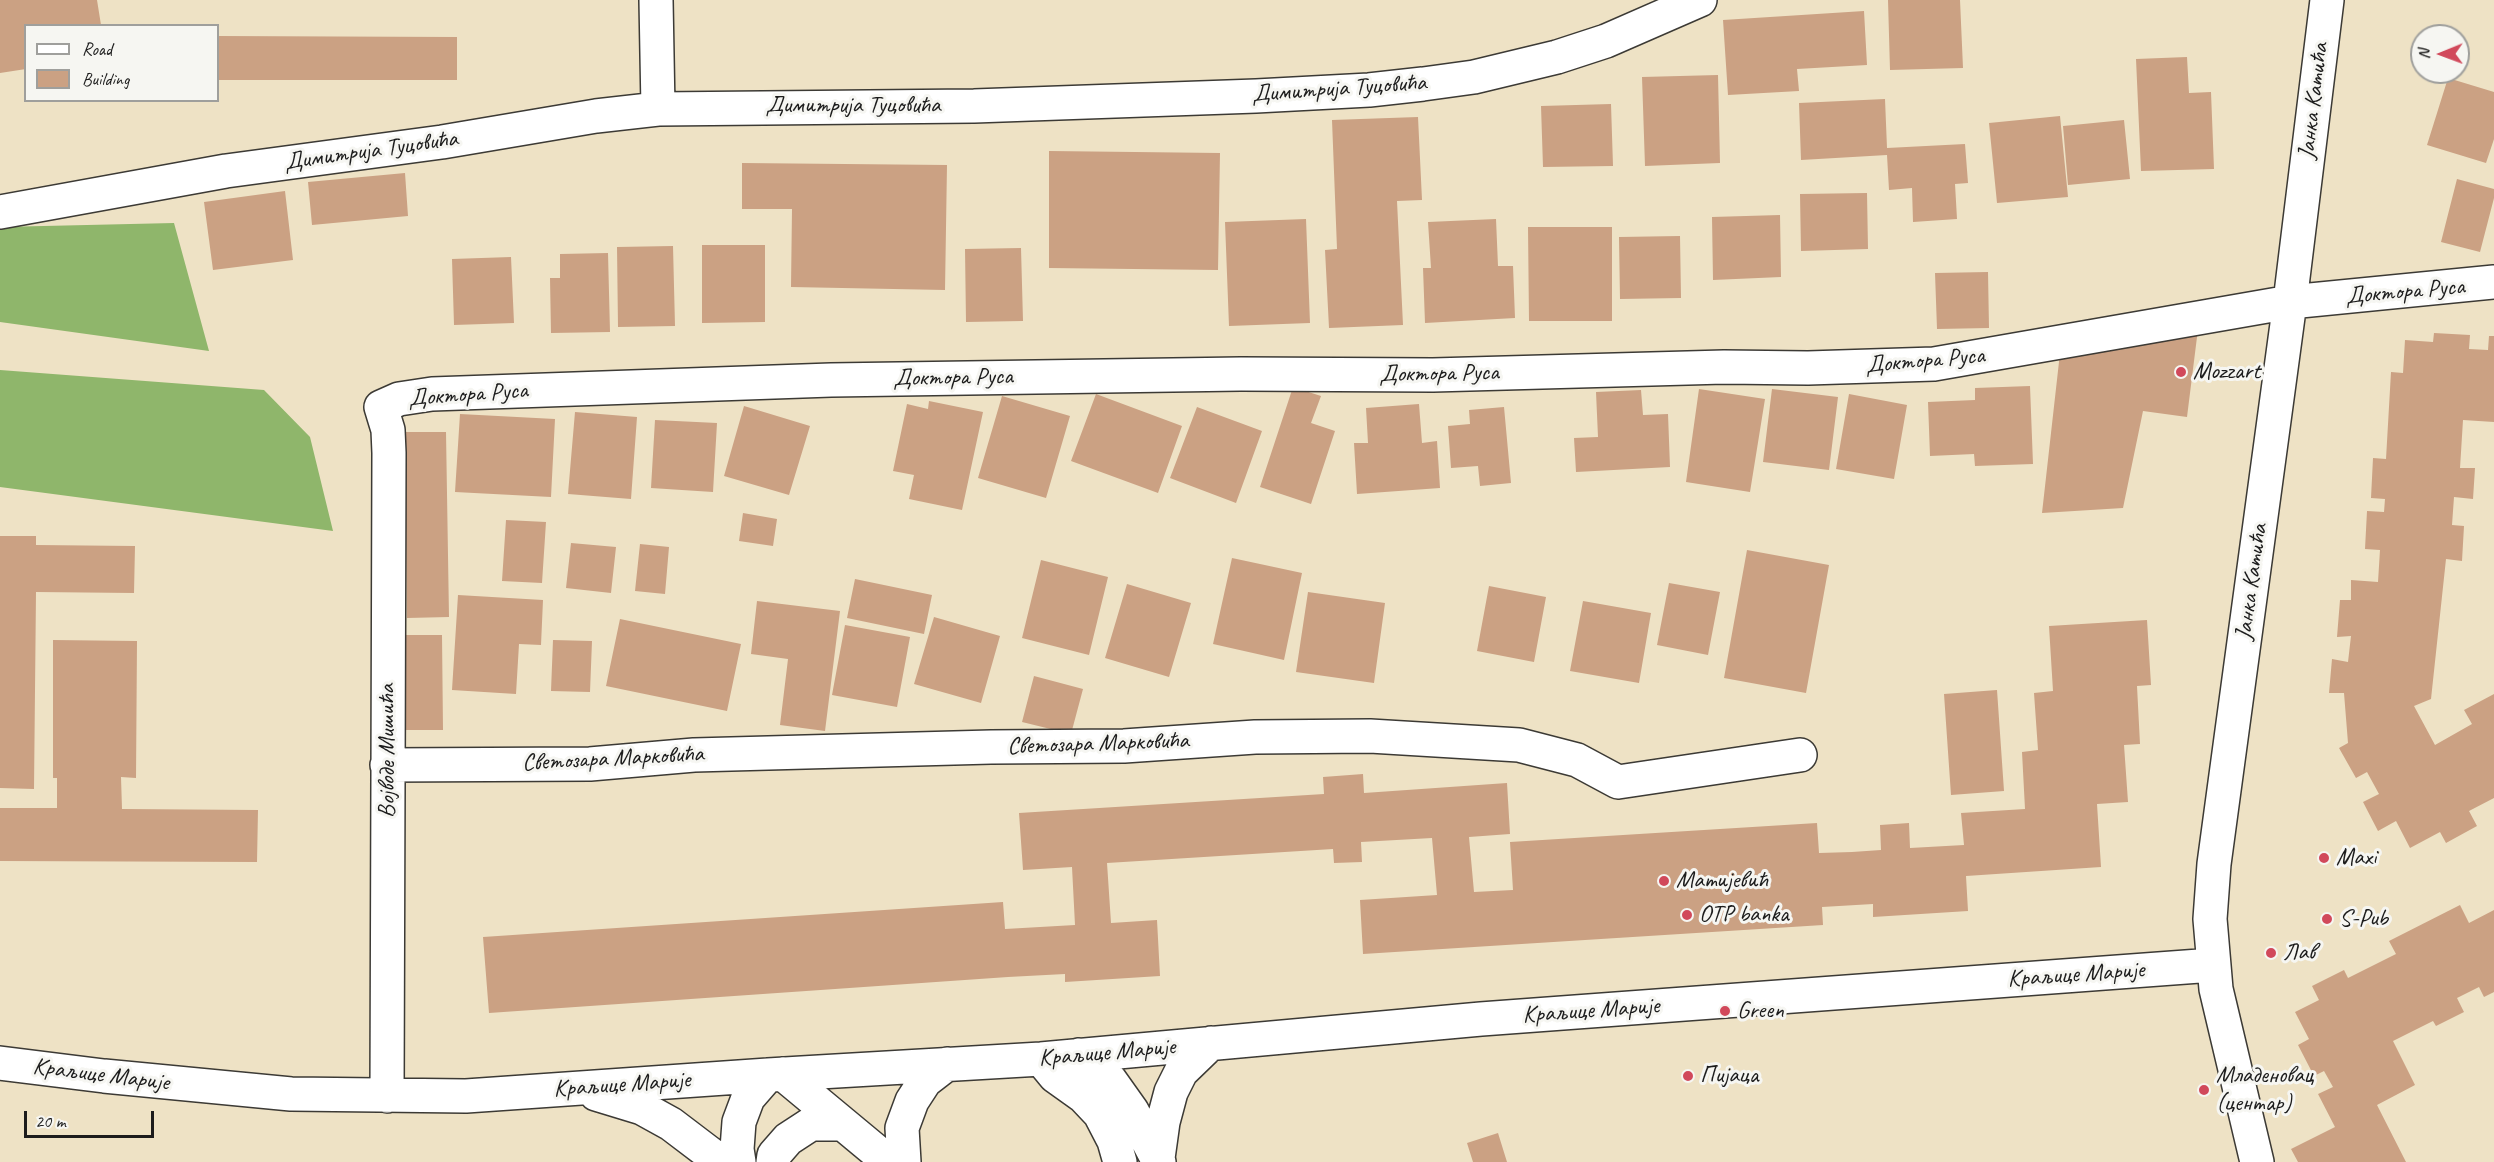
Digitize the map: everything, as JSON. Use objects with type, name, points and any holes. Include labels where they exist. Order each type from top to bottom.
[{"type":"street","points":[[656,0],[658,109]]},
{"type":"street","name":"Димитрија Туцовића","points":[[0,212],[226,171],[442,142],[596,116],[658,109],[974,106],[1370,90],[1474,77],[1557,57],[1606,41],[1701,0]]},
{"type":"street","name":"Јанка Катића","points":[[2257,1162],[2229,1050],[2213,965],[2210,919],[2214,864],[2290,302],[2327,0]]},
{"type":"street","name":"Доктора Руса","points":[[381,407],[399,399],[432,394],[819,380],[1241,374],[1433,375],[1934,364],[2290,302],[2494,282]]},
{"type":"street","name":"Војводе Мишића","points":[[381,407],[388,429],[389,453],[387,1096]]},
{"type":"street","name":"Светозара Марковића","points":[[387,765],[590,764],[694,755],[1124,746],[1255,737],[1370,736],[1519,745],[1577,760],[1618,782],[1800,755]]},
{"type":"street","name":"Краљице Марије","points":[[0,1063],[268,1092],[466,1096],[775,1074],[1041,1059],[1481,1019],[2213,965]]},
{"type":"street","points":[[1159,1160],[1163,1122],[1171,1092],[1181,1071],[1211,1044]]},
{"type":"street","points":[[1079,1055],[1110,1080],[1132,1111],[1159,1160]]},
{"type":"street","points":[[1041,1059],[1055,1076],[1083,1096],[1100,1114],[1114,1141],[1120,1162]]},
{"type":"street","points":[[904,1162],[902,1128],[912,1101],[925,1081],[947,1064]]},
{"type":"street","points":[[739,1162],[737,1149],[740,1122],[748,1098],[775,1074],[843,1124],[889,1162]]},
{"type":"street","points":[[577,1088],[642,1108],[671,1124],[721,1162]]},
{"type":"street","points":[[773,1162],[774,1155],[788,1139],[811,1124],[843,1124]]},
{"type":"green space","points":[[174,223],[209,351],[0,322],[0,227]]},
{"type":"green space","points":[[0,370],[264,390],[310,437],[333,531],[0,487]]},
{"type":"building","points":[[0,0],[97,0],[101,24],[24,24],[24,69],[0,73]]},
{"type":"building","points":[[1888,0],[1960,0],[1963,68],[1890,70]]},
{"type":"building","points":[[1864,11],[1867,65],[1797,69],[1799,91],[1728,95],[1723,20]]},
{"type":"building","points":[[219,36],[457,37],[457,80],[219,80]]},
{"type":"building","points":[[2187,57],[2189,93],[2211,92],[2214,169],[2141,171],[2136,59]]},
{"type":"building","points":[[1718,75],[1720,163],[1645,166],[1642,77]]},
{"type":"building","points":[[2446,84],[2468,84],[2494,92],[2494,139],[2486,163],[2427,145]]},
{"type":"building","points":[[1885,99],[1887,148],[1965,144],[1968,183],[1955,184],[1957,219],[1913,222],[1912,188],[1889,190],[1887,155],[1801,160],[1799,103]]},
{"type":"building","points":[[1611,104],[1613,166],[1543,167],[1541,106]]},
{"type":"building","points":[[2060,116],[2068,197],[1997,203],[1989,123]]},
{"type":"building","points":[[1418,117],[1422,200],[1397,201],[1403,325],[1329,328],[1325,250],[1337,249],[1332,120]]},
{"type":"building","points":[[2124,120],[2130,179],[2068,185],[2063,126]]},
{"type":"building","points":[[1049,151],[1220,153],[1218,270],[1049,268]]},
{"type":"building","points":[[742,163],[947,165],[945,290],[791,287],[792,209],[742,209]]},
{"type":"building","points":[[405,173],[408,216],[312,225],[308,182]]},
{"type":"building","points":[[2457,179],[2494,189],[2494,198],[2480,252],[2441,242]]},
{"type":"building","points":[[285,191],[293,260],[213,270],[204,202]]},
{"type":"building","points":[[1867,193],[1868,249],[1801,251],[1800,194]]},
{"type":"building","points":[[1780,215],[1781,277],[1713,280],[1712,217]]},
{"type":"building","points":[[1306,219],[1310,323],[1229,326],[1225,222]]},
{"type":"building","points":[[1496,219],[1498,266],[1513,266],[1515,318],[1425,323],[1423,268],[1431,268],[1428,222]]},
{"type":"building","points":[[1528,227],[1612,227],[1612,321],[1529,321]]},
{"type":"building","points":[[1680,236],[1681,298],[1620,299],[1619,237]]},
{"type":"building","points":[[702,245],[765,245],[765,322],[702,323]]},
{"type":"building","points":[[673,246],[675,326],[618,327],[617,247]]},
{"type":"building","points":[[1021,248],[1023,321],[966,322],[965,249]]},
{"type":"building","points":[[608,253],[610,332],[551,333],[550,278],[560,278],[560,254]]},
{"type":"building","points":[[511,257],[514,323],[454,325],[452,259]]},
{"type":"building","points":[[1988,272],[1989,328],[1937,329],[1935,273]]},
{"type":"building","points":[[2198,329],[2187,417],[2143,411],[2123,508],[2042,513],[2060,353]]},
{"type":"building","points":[[2434,333],[2470,335],[2469,349],[2488,350],[2489,336],[2494,336],[2494,422],[2463,420],[2460,468],[2475,468],[2473,499],[2454,497],[2452,525],[2464,526],[2462,561],[2446,559],[2431,699],[2414,706],[2435,745],[2472,724],[2464,710],[2494,694],[2494,798],[2469,811],[2477,826],[2446,843],[2440,832],[2410,848],[2396,821],[2378,831],[2363,802],[2379,794],[2367,772],[2356,778],[2339,748],[2348,743],[2344,693],[2329,693],[2332,659],[2348,662],[2351,636],[2337,637],[2340,600],[2351,600],[2351,580],[2378,582],[2380,550],[2365,549],[2367,511],[2384,512],[2385,499],[2371,498],[2373,458],[2386,459],[2391,372],[2403,373],[2405,340],[2433,342]]},
{"type":"building","points":[[2030,386],[2033,464],[1975,466],[1974,454],[1930,456],[1928,402],[1975,400],[1975,388]]},
{"type":"building","points":[[1293,387],[1321,396],[1311,423],[1335,431],[1311,504],[1260,487]]},
{"type":"building","points":[[1699,389],[1765,399],[1750,492],[1686,482]]},
{"type":"building","points":[[1772,389],[1838,397],[1829,470],[1763,462]]},
{"type":"building","points":[[1641,390],[1643,415],[1668,414],[1670,467],[1576,472],[1574,438],[1598,437],[1596,392]]},
{"type":"building","points":[[1096,394],[1182,426],[1158,493],[1071,461]]},
{"type":"building","points":[[1849,394],[1907,405],[1894,479],[1836,469]]},
{"type":"building","points":[[1002,396],[1070,416],[1046,498],[978,478]]},
{"type":"building","points":[[929,401],[983,412],[962,510],[909,499],[914,475],[893,471],[907,404],[928,409]]},
{"type":"building","points":[[1419,404],[1422,443],[1437,441],[1440,488],[1357,494],[1354,443],[1368,443],[1366,408]]},
{"type":"building","points":[[744,406],[810,426],[789,495],[724,476]]},
{"type":"building","points":[[1197,407],[1262,431],[1236,503],[1170,478]]},
{"type":"building","points":[[1504,407],[1511,483],[1480,486],[1478,466],[1451,468],[1448,426],[1470,424],[1469,410]]},
{"type":"building","points":[[575,412],[637,417],[631,499],[568,494]]},
{"type":"building","points":[[460,414],[555,419],[551,497],[455,492]]},
{"type":"building","points":[[655,420],[717,423],[713,492],[651,488]]},
{"type":"building","points":[[405,432],[446,432],[449,617],[407,618]]},
{"type":"building","points":[[743,513],[777,519],[773,546],[739,541]]},
{"type":"building","points":[[506,520],[546,522],[542,583],[502,581]]},
{"type":"building","points":[[0,536],[36,536],[36,545],[135,546],[134,593],[36,592],[34,789],[0,788]]},
{"type":"building","points":[[571,543],[616,547],[611,593],[566,588]]},
{"type":"building","points":[[640,544],[669,547],[665,594],[635,591]]},
{"type":"building","points":[[1747,550],[1829,565],[1806,693],[1724,678]]},
{"type":"building","points":[[1232,558],[1302,573],[1284,660],[1213,644]]},
{"type":"building","points":[[1041,560],[1108,577],[1089,655],[1022,638]]},
{"type":"building","points":[[855,579],[932,595],[924,634],[847,618]]},
{"type":"building","points":[[1669,583],[1720,592],[1708,655],[1657,645]]},
{"type":"building","points":[[1127,584],[1191,603],[1169,677],[1105,658]]},
{"type":"building","points":[[1489,586],[1546,597],[1534,662],[1477,651]]},
{"type":"building","points":[[1308,592],[1385,603],[1374,683],[1296,672]]},
{"type":"building","points":[[458,595],[543,600],[541,645],[519,644],[516,694],[452,690]]},
{"type":"building","points":[[757,601],[840,611],[825,731],[780,725],[788,659],[751,654]]},
{"type":"building","points":[[1583,601],[1651,613],[1639,683],[1570,671]]},
{"type":"building","points":[[934,617],[1000,636],[981,703],[914,684]]},
{"type":"building","points":[[620,619],[741,644],[727,711],[606,686]]},
{"type":"building","points":[[2147,620],[2151,685],[2137,686],[2140,744],[2124,745],[2128,802],[2097,804],[2101,867],[1966,876],[1968,911],[1873,917],[1873,904],[1822,907],[1823,925],[1363,954],[1360,900],[1437,895],[1432,838],[1361,842],[1362,862],[1334,863],[1333,849],[1107,863],[1111,923],[1157,920],[1160,976],[1065,982],[1065,974],[1008,977],[489,1013],[483,937],[1003,902],[1005,929],[1075,925],[1072,867],[1023,870],[1019,813],[1324,794],[1323,777],[1363,774],[1364,793],[1507,783],[1510,834],[1469,837],[1474,892],[1513,890],[1510,842],[1817,823],[1819,853],[1852,852],[1881,850],[1880,825],[1909,823],[1910,848],[1964,845],[1961,813],[2025,809],[2022,752],[2038,750],[2034,693],[2053,691],[2049,626]]},
{"type":"building","points":[[845,625],[910,637],[897,707],[832,695]]},
{"type":"building","points":[[401,635],[442,635],[443,730],[402,730]]},
{"type":"building","points":[[53,640],[137,641],[136,778],[121,777],[122,809],[258,810],[257,862],[0,861],[0,808],[57,808],[57,778],[53,778]]},
{"type":"building","points":[[553,640],[592,641],[590,692],[551,691]]},
{"type":"building","points":[[1034,676],[1083,689],[1071,734],[1022,722]]},
{"type":"building","points":[[1997,690],[2004,791],[1951,795],[1944,694]]},
{"type":"building","points":[[2460,905],[2469,923],[2494,910],[2494,992],[2484,997],[2479,987],[2457,998],[2464,1012],[2436,1026],[2433,1021],[2393,1041],[2415,1085],[2377,1105],[2406,1162],[2298,1162],[2291,1149],[2335,1127],[2318,1094],[2333,1087],[2324,1071],[2314,1076],[2298,1045],[2309,1039],[2295,1012],[2319,1000],[2312,986],[2344,970],[2348,978],[2396,954],[2389,941]]},
{"type":"building","points":[[1498,1133],[1507,1162],[1473,1162],[1467,1143]]},
{"type":"place","name":"Mozzart","points":[[2181,372]]},
{"type":"place","name":"Maxi","points":[[2324,858]]},
{"type":"place","name":"Матијевић","points":[[1664,881]]},
{"type":"place","name":"OTP banka","points":[[1687,915]]},
{"type":"place","name":"S-Pub","points":[[2327,919]]},
{"type":"place","name":"Лав","points":[[2271,953]]},
{"type":"place","name":"Green","points":[[1725,1011]]},
{"type":"place","name":"Пијаца","points":[[1688,1076]]},
{"type":"place","name":"Младеновац (центар)","points":[[2204,1090]]}]
